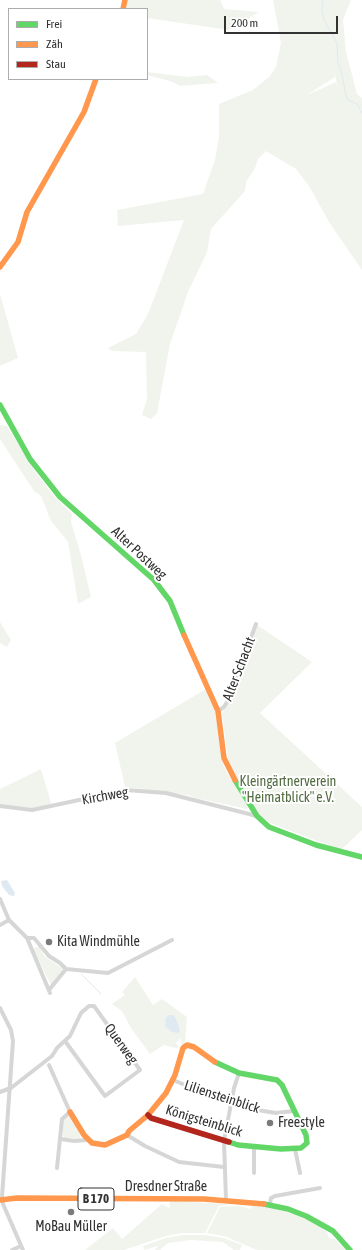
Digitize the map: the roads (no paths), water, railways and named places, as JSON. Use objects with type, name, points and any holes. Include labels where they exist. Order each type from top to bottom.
[{"type":"street","points":[[0,267],[18,242],[27,212],[84,112],[96,80]]},
{"type":"street","name":"Alter Postweg","points":[[0,405],[30,459],[60,497],[88,523],[140,566],[154,580],[170,601],[193,658],[218,711],[224,758],[231,774],[256,816],[269,827],[316,845],[362,857]]},
{"type":"street","name":"Alter Schacht","points":[[218,711],[224,707],[227,702],[256,624]]},
{"type":"street","name":"Kirchweg","points":[[0,806],[32,810],[126,790],[166,793],[256,816]]},
{"type":"street","points":[[0,899],[9,920],[27,938],[50,991],[66,969]]},
{"type":"street","points":[[0,925],[9,920]]},
{"type":"street","points":[[27,938],[34,938],[49,956],[66,969],[108,972],[172,940]]},
{"type":"street","name":"Querweg","points":[[0,1092],[11,1088],[52,1056],[65,1041],[70,1036],[83,1010],[89,1006],[94,1006],[140,1070],[105,1096],[65,1041]]},
{"type":"street","points":[[0,1008],[11,1030],[13,1041],[11,1088],[1,1200],[22,1248],[12,1250]]},
{"type":"street","points":[[60,1139],[74,1141],[87,1140],[98,1145],[105,1145],[127,1135],[133,1127],[148,1115],[166,1093],[173,1080],[185,1046],[194,1047],[212,1060],[239,1073],[277,1080],[282,1085],[307,1139],[304,1146],[295,1149],[300,1173]]},
{"type":"street","points":[[49,1065],[70,1112],[87,1140]]},
{"type":"street","points":[[226,1200],[224,1141],[230,1104],[239,1073]]},
{"type":"street","name":"Liliensteinblick","points":[[173,1080],[230,1104],[266,1112],[294,1111]]},
{"type":"street","points":[[58,1168],[62,1119],[70,1112]]},
{"type":"street","name":"Königsteinblick","points":[[148,1115],[151,1118],[224,1141],[254,1148],[295,1149]]},
{"type":"street","points":[[127,1135],[156,1152],[179,1162],[224,1167]]},
{"type":"street","name":"Königsteinblick","points":[[254,1148],[254,1173]]},
{"type":"street","points":[[270,1204],[271,1198],[275,1196],[320,1188]]},
{"type":"street","name":"Dresdner Straße","points":[[1,1200],[17,1198],[226,1200],[270,1204],[288,1208],[333,1231],[350,1250]]},
{"type":"waterway","points":[[323,0],[322,10],[324,20],[337,43],[338,63],[342,74],[346,96],[348,100],[357,104],[362,113]]},
{"type":"waterway","points":[[82,975],[101,994]]},
{"type":"place","name":"Kita Windmühle","points":[[49,942]]},
{"type":"place","name":"Freestyle","points":[[270,1123]]},
{"type":"place","name":"MoBau Müller","points":[[71,1212]]},
{"type":"park label","name":"Kleingärtnerverein \"Heimatblick\" e.V.","points":[[288,790]]}]
